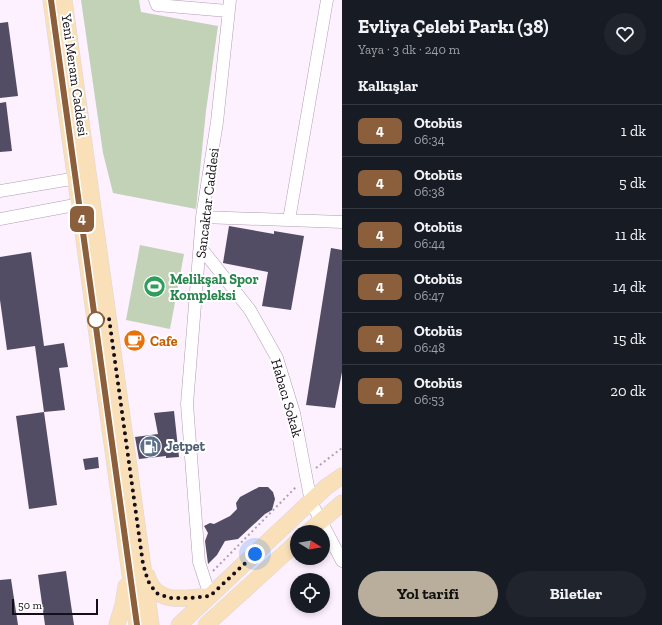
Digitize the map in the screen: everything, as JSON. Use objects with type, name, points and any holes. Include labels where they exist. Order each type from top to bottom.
[{"type":"main road","name":"Yeni Meram Caddesi","points":[[51,0],[80,204],[135,564],[151,625]]},
{"type":"main road","name":"Yeni Meram Caddesi","points":[[64,0],[135,564],[137,625]]},
{"type":"main road","points":[[178,625],[311,502],[342,476]]},
{"type":"main road","points":[[316,525],[342,504]]},
{"type":"main road","points":[[211,622],[290,549]]},
{"type":"main road","points":[[135,564],[156,593],[170,598],[210,596]]},
{"type":"main road","points":[[117,625],[135,564]]},
{"type":"street","points":[[155,0],[157,6],[229,6]]},
{"type":"street","points":[[289,220],[327,0]]},
{"type":"street","name":"Sancaktar Caddesi","points":[[210,596],[199,562],[188,404],[201,248],[202,217],[217,122],[229,6]]},
{"type":"street","points":[[0,191],[77,178]]},
{"type":"street","points":[[0,219],[80,204]]},
{"type":"street","points":[[202,217],[342,222]]},
{"type":"street","name":"Habacı Sokak","points":[[201,248],[250,310],[277,358],[294,413],[311,502],[342,561]]},
{"type":"path","points":[[204,579],[306,476],[342,448]]},
{"type":"green space","points":[[81,0],[139,0],[141,12],[218,26],[206,111],[196,209],[113,193],[103,153]]},
{"type":"green space","name":"Melikşah Spor Kompleksi","points":[[140,245],[184,254],[170,329],[126,320]]},
{"type":"building","points":[[8,22],[18,96],[0,98],[0,23]]},
{"type":"building","points":[[6,102],[12,151],[0,152],[0,103]]},
{"type":"building","points":[[229,226],[274,234],[274,231],[304,236],[291,310],[262,306],[268,272],[223,263]]},
{"type":"building","points":[[331,248],[342,250],[342,372],[335,408],[306,405]]},
{"type":"building","points":[[31,252],[44,346],[64,343],[68,367],[59,368],[65,410],[44,412],[35,346],[7,350],[0,300],[0,257]]},
{"type":"building","points":[[174,411],[179,457],[166,458],[166,456],[139,459],[135,437],[158,434],[154,413]]},
{"type":"building","points":[[44,412],[57,505],[29,509],[16,416]]},
{"type":"building","points":[[98,457],[99,468],[85,470],[83,459]]},
{"type":"building","points":[[259,487],[268,487],[273,492],[275,499],[272,510],[265,514],[238,539],[225,541],[217,555],[208,564],[205,541],[208,533],[204,526],[210,523],[214,524],[230,516],[237,509],[236,503],[240,497]]},
{"type":"building","points":[[66,571],[74,625],[45,625],[38,575]]},
{"type":"building","points":[[11,579],[18,625],[0,625],[0,580]]},
{"type":"bus line","name":"4","points":[[51,0],[77,178],[137,625]]},
{"type":"place","name":"Melikşah Spor Kompleksi","points":[[155,287]]},
{"type":"place","name":"Cafe","points":[[135,341]]},
{"type":"place","name":"Jetpet","points":[[150,446]]},
{"type":"route","points":[[96,320],[109,318],[143,564],[148,581],[156,593],[170,598],[210,596],[255,554]]}]
